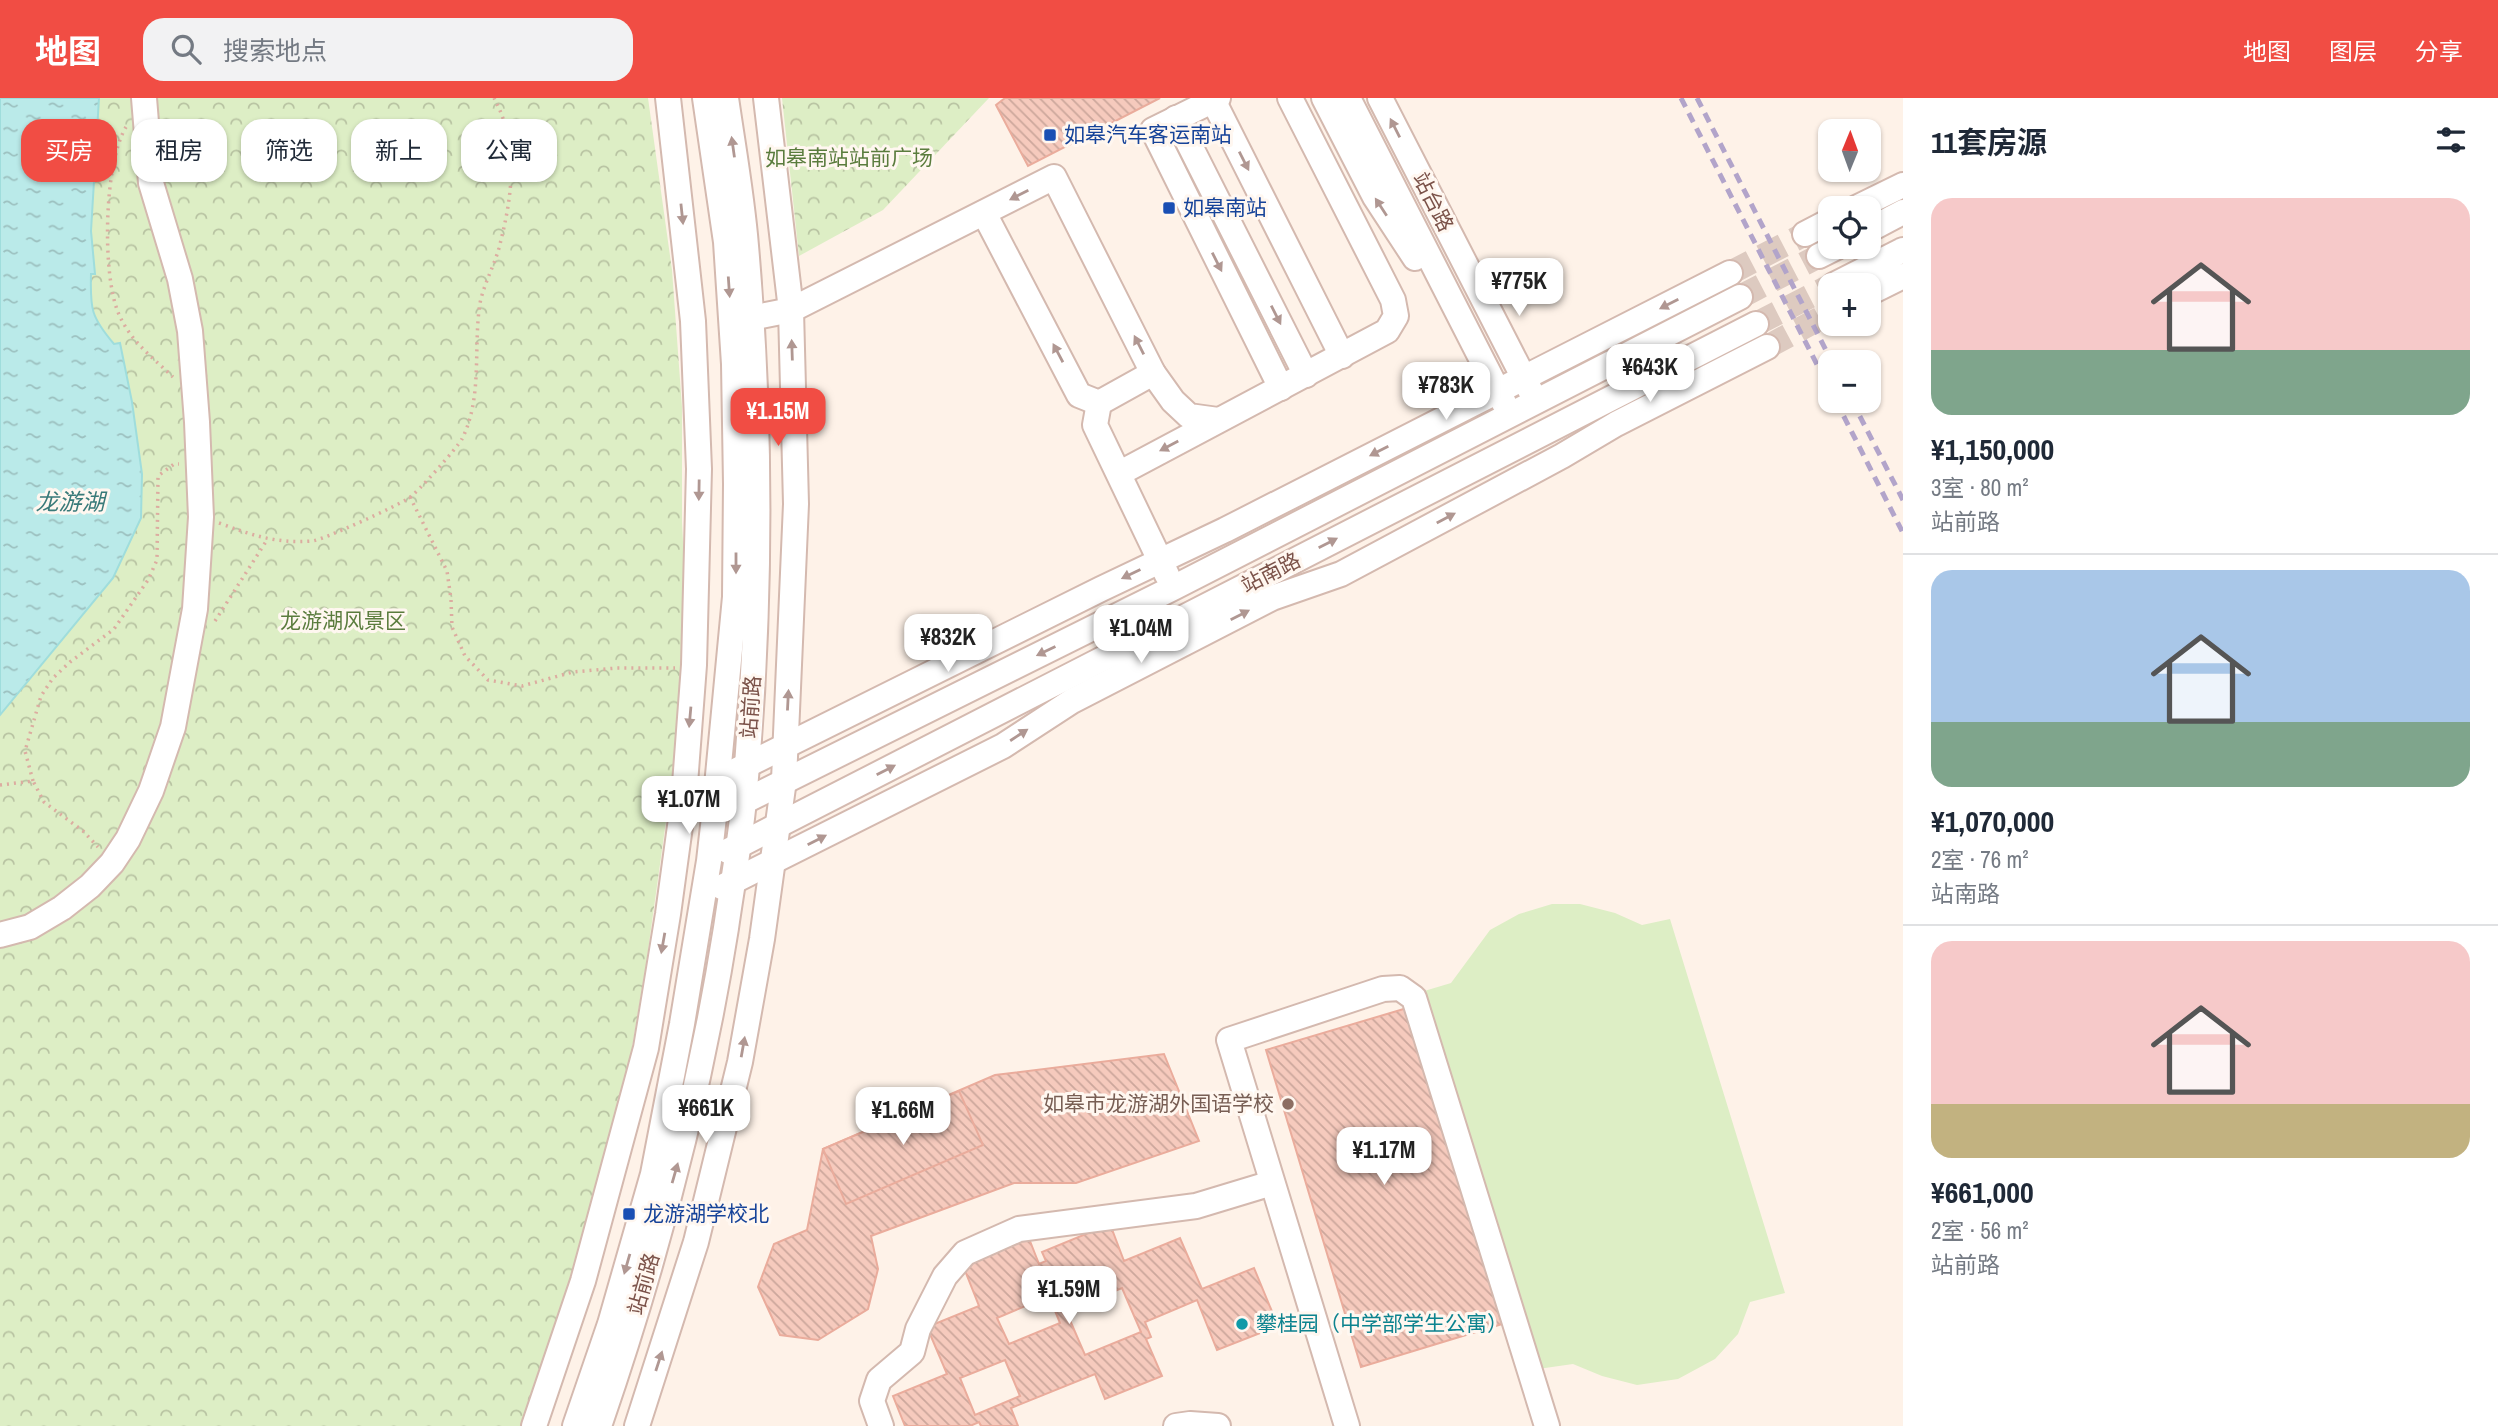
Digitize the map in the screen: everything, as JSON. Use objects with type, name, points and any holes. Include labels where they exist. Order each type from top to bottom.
[{"type":"street","points":[[0,935],[30,927],[62,908],[90,886],[112,863],[128,839],[151,791],[173,727],[195,609],[201,517],[190,331],[180,279],[151,183],[144,98]]},
{"type":"street","points":[[534,1426],[583,1281],[646,1048],[674,878],[684,797],[694,665],[699,469],[693,321],[668,98]]},
{"type":"street","name":"站前路","points":[[575,1426],[610,1324],[653,1174],[704,897],[718,780],[735,597],[734,364],[726,242],[705,98]]},
{"type":"street","name":"站前路","points":[[598,1426],[630,1337],[680,1155],[710,1025],[744,802],[758,578],[751,318],[746,243],[726,98]]},
{"type":"street","points":[[638,1426],[696,1242],[740,1062],[762,939],[784,780],[796,504],[791,310],[766,98]]},
{"type":"street","points":[[1120,472],[1387,331],[1396,316],[1393,300],[1290,98]]},
{"type":"street","points":[[1324,98],[1375,197],[1474,345]]},
{"type":"street","points":[[1348,98],[1537,470]]},
{"type":"street","name":"站台路","points":[[1380,98],[1562,456]]},
{"type":"street","points":[[1281,388],[1153,130],[1216,99],[1342,356]]},
{"type":"street","points":[[1176,118],[1306,375]]},
{"type":"street","points":[[751,318],[791,310],[1054,177],[1153,373],[1173,401],[1189,416],[1218,420]]},
{"type":"street","points":[[1881,196],[1903,185]]},
{"type":"street","points":[[1881,224],[1903,212]]},
{"type":"street","points":[[984,213],[1079,395],[1099,403]]},
{"type":"street","points":[[1805,234],[1818,227]]},
{"type":"street","points":[[1858,273],[1903,250]]},
{"type":"street","points":[[684,797],[1225,530],[1730,273]]},
{"type":"street","points":[[1881,287],[1903,276]]},
{"type":"street","name":"站南路","points":[[679,835],[784,780],[1173,588],[1740,297]]},
{"type":"street","name":"站南路","points":[[674,878],[1756,324]]},
{"type":"street","points":[[668,914],[1003,746],[1072,701],[1272,598],[1341,574],[1537,470],[1616,424],[1767,347]]},
{"type":"street","points":[[1099,403],[1153,373]]},
{"type":"street","points":[[1099,403],[1095,425],[1120,472],[1173,588]]},
{"type":"street","points":[[1347,1426],[1229,1040],[1382,989],[1400,988],[1414,998],[1547,1426]]},
{"type":"street","points":[[881,1426],[872,1401],[879,1380],[912,1352],[918,1329],[945,1276],[965,1253],[1019,1229],[1196,1206],[1272,1183]]},
{"type":"street","points":[[1176,1426],[1218,1426]]},
{"type":"path","points":[[144,98],[123,132],[110,184],[106,257],[117,311],[135,342],[195,396]]},
{"type":"path","points":[[201,517],[267,540],[315,541],[410,498],[461,440],[471,411],[481,303],[512,189],[510,145],[494,98]]},
{"type":"path","points":[[112,863],[83,831],[44,802],[33,781],[25,751],[41,696],[53,678],[114,629],[148,580],[157,560],[158,476],[174,464],[199,467]]},
{"type":"path","points":[[410,498],[447,571],[452,627],[465,656],[488,681],[523,686],[573,672],[617,668],[684,668],[694,665]]},
{"type":"path","points":[[214,622],[267,540]]},
{"type":"path","points":[[0,785],[33,781]]},
{"type":"green space","name":"龙游湖风景区","points":[[0,98],[648,98],[672,270],[682,407],[682,522],[688,640],[683,699],[646,965],[626,1083],[597,1196],[524,1426],[0,1426]]},
{"type":"green space","name":"如皋南站站前广场","points":[[782,98],[989,98],[883,210],[799,256]]},
{"type":"green space","points":[[1552,904],[1580,904],[1615,913],[1642,925],[1670,919],[1785,1293],[1750,1302],[1738,1334],[1715,1359],[1678,1379],[1637,1385],[1602,1376],[1573,1364],[1538,1369],[1421,992],[1451,983],[1490,930],[1519,914]]},
{"type":"water","name":"龙游湖","points":[[0,98],[99,98],[98,119],[21,119],[21,182],[94,182],[91,231],[95,274],[91,274],[92,304],[96,319],[106,335],[114,344],[120,343],[142,474],[141,518],[113,578],[0,715]]},
{"type":"building","name":"如皋汽车客运南站","points":[[1005,98],[1160,98],[1028,166],[996,105]]},
{"type":"building","points":[[1407,1008],[1502,1324],[1361,1367],[1266,1050]]},
{"type":"building","points":[[1164,1054],[1199,1141],[1076,1183],[1014,1183],[871,1236],[878,1269],[868,1309],[818,1340],[780,1335],[758,1287],[774,1244],[807,1230],[823,1149],[995,1075]]},
{"type":"building","points":[[959,1091],[983,1145],[846,1204],[823,1149]]},
{"type":"building","name":"攀桂园（中学部学生公寓）","points":[[1110,1224],[1124,1261],[1180,1238],[1202,1289],[1254,1268],[1278,1326],[1217,1350],[1197,1300],[1145,1322],[1151,1337],[1146,1339],[1162,1376],[1105,1399],[1095,1374],[1011,1408],[1018,1426],[981,1426],[979,1422],[970,1426],[905,1426],[893,1396],[947,1374],[927,1327],[979,1306],[962,1263],[1028,1236],[1039,1264],[1046,1261],[1042,1252]],"holes":[[[1122,1288],[1141,1332],[1085,1355],[1066,1311]],[[1049,1296],[1060,1323],[1009,1344],[997,1318]],[[1005,1360],[1020,1396],[975,1415],[960,1378]]]},
{"type":"tunnel","points":[[1730,273],[1805,234]]},
{"type":"tunnel","points":[[1740,297],[1818,257]]},
{"type":"tunnel","points":[[1756,324],[1818,292]]},
{"type":"tunnel","points":[[1767,347],[1818,319]]},
{"type":"railway","points":[[1681,98],[1818,366]]},
{"type":"railway","points":[[1697,98],[1826,350]]},
{"type":"railway","points":[[1842,413],[1903,533]]},
{"type":"railway","points":[[1858,413],[1903,500]]},
{"type":"place","name":"如皋汽车客运南站","points":[[1050,135]]},
{"type":"place","name":"如皋南站","points":[[1169,208]]},
{"type":"place","name":"如皋市龙游湖外国语学校","points":[[1288,1104]]},
{"type":"place","name":"龙游湖学校北","points":[[629,1214]]},
{"type":"place","name":"攀桂园（中学部学生公寓）","points":[[1242,1324]]}]
